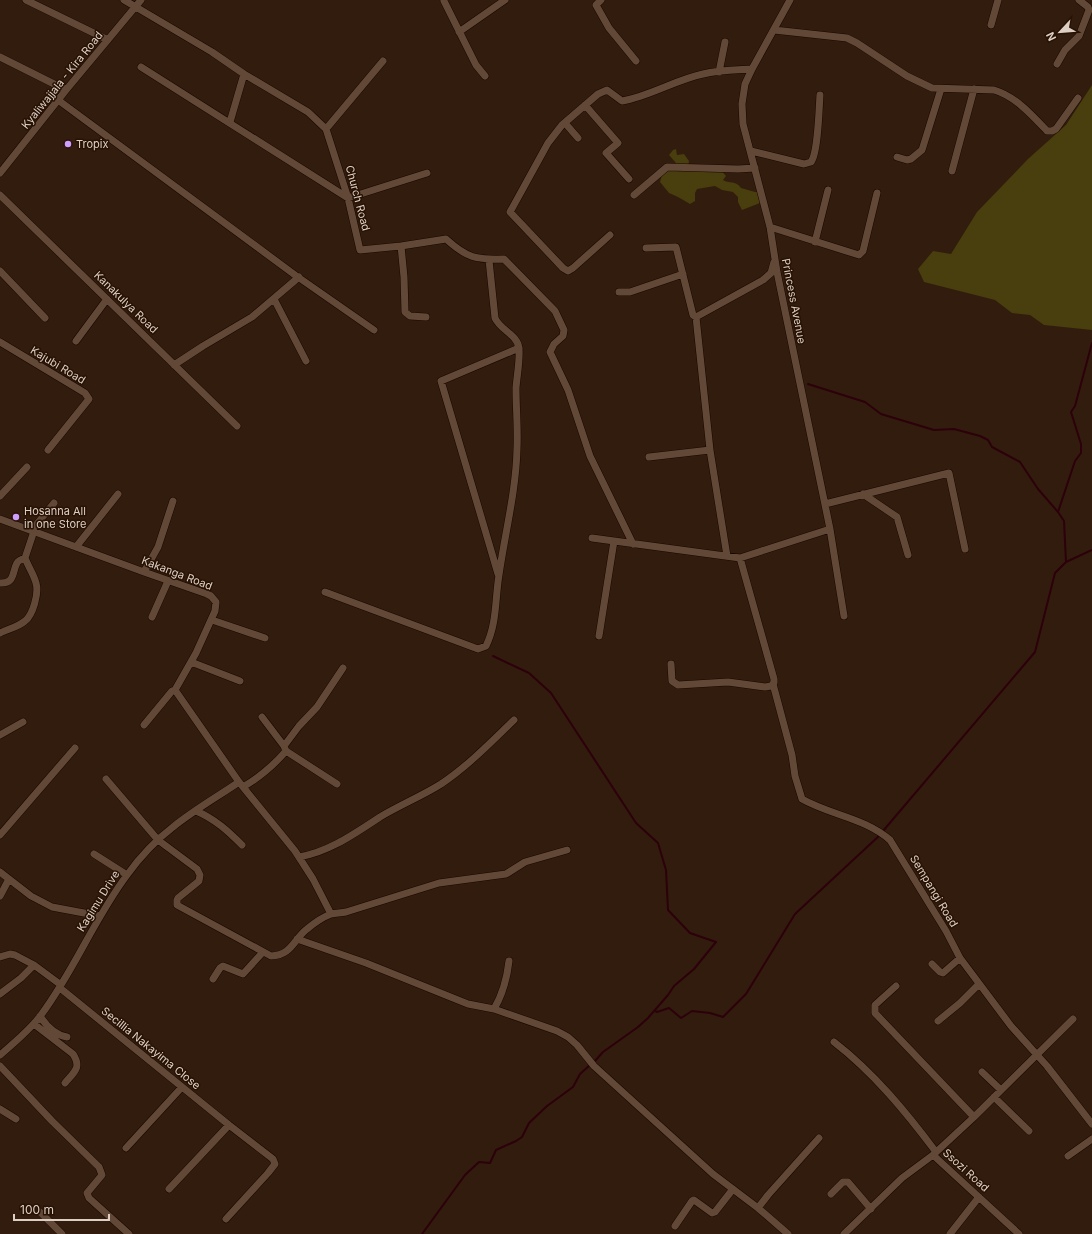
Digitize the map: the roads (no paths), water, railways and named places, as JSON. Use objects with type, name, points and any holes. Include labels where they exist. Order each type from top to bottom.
[{"type":"street","points":[[26,0],[108,40]]},
{"type":"street","name":"Church Road","points":[[124,0],[212,52],[244,74],[308,112],[326,130],[348,198],[360,250],[446,240],[458,250],[469,256],[489,260],[504,259],[555,311],[564,330],[563,336],[554,344],[550,352],[568,390],[590,456],[633,544]]},
{"type":"street","name":"Kyaliwajjala - Kira Road","points":[[0,173],[66,90],[141,0]]},
{"type":"street","points":[[459,32],[505,0]]},
{"type":"street","points":[[600,0],[596,5],[609,28],[636,61]]},
{"type":"street","name":"Princess Avenue","points":[[790,0],[752,69],[746,84],[742,104],[743,124],[770,227],[775,262],[830,529],[844,616]]},
{"type":"street","points":[[991,25],[998,0]]},
{"type":"street","points":[[1057,64],[1065,50],[1079,36],[1089,10],[1085,4],[1079,0]]},
{"type":"street","points":[[444,1],[476,65],[485,76]]},
{"type":"street","points":[[774,30],[847,38],[907,76],[932,88],[994,90],[1002,92],[1023,107],[1047,131],[1056,129],[1078,98]]},
{"type":"street","points":[[719,72],[725,42]]},
{"type":"street","points":[[0,56],[66,90]]},
{"type":"street","points":[[326,130],[383,61]]},
{"type":"street","points":[[141,67],[348,198],[427,173]]},
{"type":"street","points":[[610,235],[574,268],[568,271],[563,268],[510,212],[548,143],[565,123],[598,94],[606,90],[622,101],[704,74],[752,69]]},
{"type":"street","points":[[230,122],[244,74]]},
{"type":"street","points":[[897,158],[907,160],[911,159],[922,150],[941,89]]},
{"type":"street","points":[[952,171],[974,89]]},
{"type":"street","points":[[751,150],[804,164],[811,162],[814,158],[820,95]]},
{"type":"street","points":[[58,100],[299,277],[374,330]]},
{"type":"street","points":[[585,105],[618,143],[606,154],[628,179]]},
{"type":"street","points":[[565,123],[578,138]]},
{"type":"street","points":[[634,195],[667,168],[755,168]]},
{"type":"street","points":[[815,242],[828,190]]},
{"type":"street","points":[[770,227],[856,255],[861,254],[863,252],[877,193]]},
{"type":"street","name":"Kanakulya Road","points":[[0,195],[237,426]]},
{"type":"street","points":[[401,246],[405,312],[410,316],[426,317]]},
{"type":"street","points":[[646,248],[676,247],[693,315],[696,317],[710,450],[727,556]]},
{"type":"street","points":[[325,592],[478,649],[486,646],[490,638],[495,616],[498,576],[511,504],[516,462],[516,388],[519,348],[515,339],[497,323],[495,318],[489,260]]},
{"type":"street","points":[[696,317],[763,280],[771,272],[775,262]]},
{"type":"street","points":[[0,271],[45,318]]},
{"type":"street","points":[[619,292],[630,292],[683,274]]},
{"type":"street","points":[[174,365],[203,346],[252,318],[299,277]]},
{"type":"street","points":[[76,341],[107,299]]},
{"type":"street","points":[[274,299],[306,361]]},
{"type":"street","name":"Kajubi Road","points":[[0,342],[84,393],[89,399],[48,450]]},
{"type":"street","points":[[498,576],[441,381],[519,348]]},
{"type":"street","points":[[649,457],[710,450]]},
{"type":"street","points":[[0,496],[27,467]]},
{"type":"street","points":[[825,504],[949,473],[965,549]]},
{"type":"street","points":[[76,547],[118,494]]},
{"type":"street","points":[[863,494],[897,517],[908,555]]},
{"type":"street","points":[[144,572],[158,547],[173,501]]},
{"type":"street","points":[[0,582],[8,582],[12,578],[16,564],[25,558],[33,531],[54,503]]},
{"type":"street","name":"Kakanga Road","points":[[0,519],[211,596],[216,602],[212,620],[175,690],[172,691],[144,725]]},
{"type":"street","points":[[592,538],[740,558],[830,529]]},
{"type":"street","points":[[599,636],[614,541]]},
{"type":"street","points":[[0,632],[17,626],[27,620],[34,605],[36,583],[25,558]]},
{"type":"street","points":[[671,664],[672,681],[678,685],[717,682],[741,683],[765,687],[773,684],[774,679],[740,558]]},
{"type":"street","points":[[152,617],[168,581]]},
{"type":"street","points":[[212,620],[265,638]]},
{"type":"street","points":[[191,662],[240,682]]},
{"type":"street","name":"Kagimu Drive","points":[[0,1055],[34,1024],[40,1016],[60,987],[100,916],[127,875],[158,840],[174,826],[196,811],[241,784],[264,774],[275,764],[299,726],[317,707],[343,668]]},
{"type":"street","name":"Sempangi Road","points":[[773,684],[802,799],[815,807],[872,827],[882,832],[890,840],[946,931],[960,958],[1011,1026],[1037,1054],[1091,1121]]},
{"type":"street","points":[[175,690],[241,784],[299,857],[313,878],[331,914]]},
{"type":"street","points":[[262,717],[285,748],[336,784]]},
{"type":"street","points":[[299,857],[309,855],[336,844],[404,803],[441,784],[471,761],[514,720]]},
{"type":"street","points":[[0,735],[23,722]]},
{"type":"street","points":[[0,835],[75,748]]},
{"type":"street","points":[[106,779],[158,840],[194,866],[200,876],[199,881],[178,898],[177,905],[271,956],[282,955],[292,947],[297,939],[308,929],[331,914],[346,912],[439,883],[506,874],[524,862],[567,850]]},
{"type":"street","points":[[196,811],[217,822],[242,845]]},
{"type":"street","points":[[94,854],[127,875]]},
{"type":"street","points":[[0,872],[31,896],[52,907],[100,916]]},
{"type":"street","points":[[0,896],[9,879]]},
{"type":"street","points":[[297,939],[366,963],[468,1004],[494,1009],[557,1031],[568,1037],[577,1045],[594,1066],[713,1174],[758,1208],[788,1234]]},
{"type":"street","points":[[213,979],[223,966],[243,974],[263,952]]},
{"type":"street","name":"Secillia Nakayima Close","points":[[0,957],[10,954],[15,955],[34,966],[273,1159],[275,1164],[268,1174],[226,1219]]},
{"type":"street","points":[[932,964],[943,973],[960,958]]},
{"type":"street","points":[[494,1009],[502,996],[509,960]]},
{"type":"street","points":[[0,994],[34,966]]},
{"type":"street","points":[[938,1021],[960,1003],[979,984]]},
{"type":"street","points":[[896,986],[875,1004],[875,1013],[974,1117]]},
{"type":"street","points":[[40,1016],[50,1029],[60,1036],[68,1037]]},
{"type":"street","points":[[834,1042],[862,1066],[886,1090],[918,1129],[934,1154],[974,1117],[1073,1019]]},
{"type":"street","points":[[34,1024],[73,1054],[77,1061],[77,1069],[65,1083]]},
{"type":"street","points":[[0,1066],[52,1121],[99,1167],[102,1175],[87,1193],[89,1198],[130,1234]]},
{"type":"street","points":[[982,1072],[1001,1090]]},
{"type":"street","points":[[126,1148],[182,1087]]},
{"type":"street","points":[[994,1097],[1029,1131]]},
{"type":"street","points":[[0,1109],[16,1119]]},
{"type":"street","points":[[169,1189],[229,1125]]},
{"type":"street","points":[[758,1208],[768,1194],[819,1138]]},
{"type":"street","points":[[1068,1156],[1092,1140]]},
{"type":"street","name":"Ssozi Road","points":[[844,1234],[902,1178],[934,1154],[1017,1233]]},
{"type":"street","points":[[831,1194],[844,1182],[848,1182],[871,1209]]},
{"type":"street","points":[[675,1226],[692,1200],[712,1213],[715,1212],[733,1189]]},
{"type":"street","points":[[950,1234],[979,1197]]},
{"type":"street","points":[[40,1212],[62,1234]]},
{"type":"waterway","points":[[1066,562],[1064,521],[1058,512],[1075,461],[1081,453],[1081,444],[1071,412],[1075,406],[1092,343]]},
{"type":"waterway","points":[[808,384],[865,402],[881,414],[934,430],[954,429],[980,436],[988,440],[992,447],[1020,462],[1038,489],[1058,512]]},
{"type":"waterway","points":[[883,831],[1035,652],[1055,573],[1066,562],[1092,550]]},
{"type":"waterway","points":[[493,656],[529,673],[551,693],[636,823],[658,843],[666,870],[668,910],[690,933],[716,942],[694,969],[674,986],[648,1018],[603,1052],[594,1062]]},
{"type":"waterway","points":[[655,1011],[657,1012],[669,1008],[681,1018],[692,1011],[710,1013],[723,1017],[746,994],[795,914],[880,835]]},
{"type":"waterway","points":[[422,1234],[465,1175],[479,1162],[490,1163],[496,1150],[522,1137],[529,1123],[547,1106],[573,1087],[580,1074],[590,1065]]},
{"type":"place","name":"Tropix","points":[[68,144]]},
{"type":"place","name":"Hosanna All in one Store","points":[[16,517]]}]
